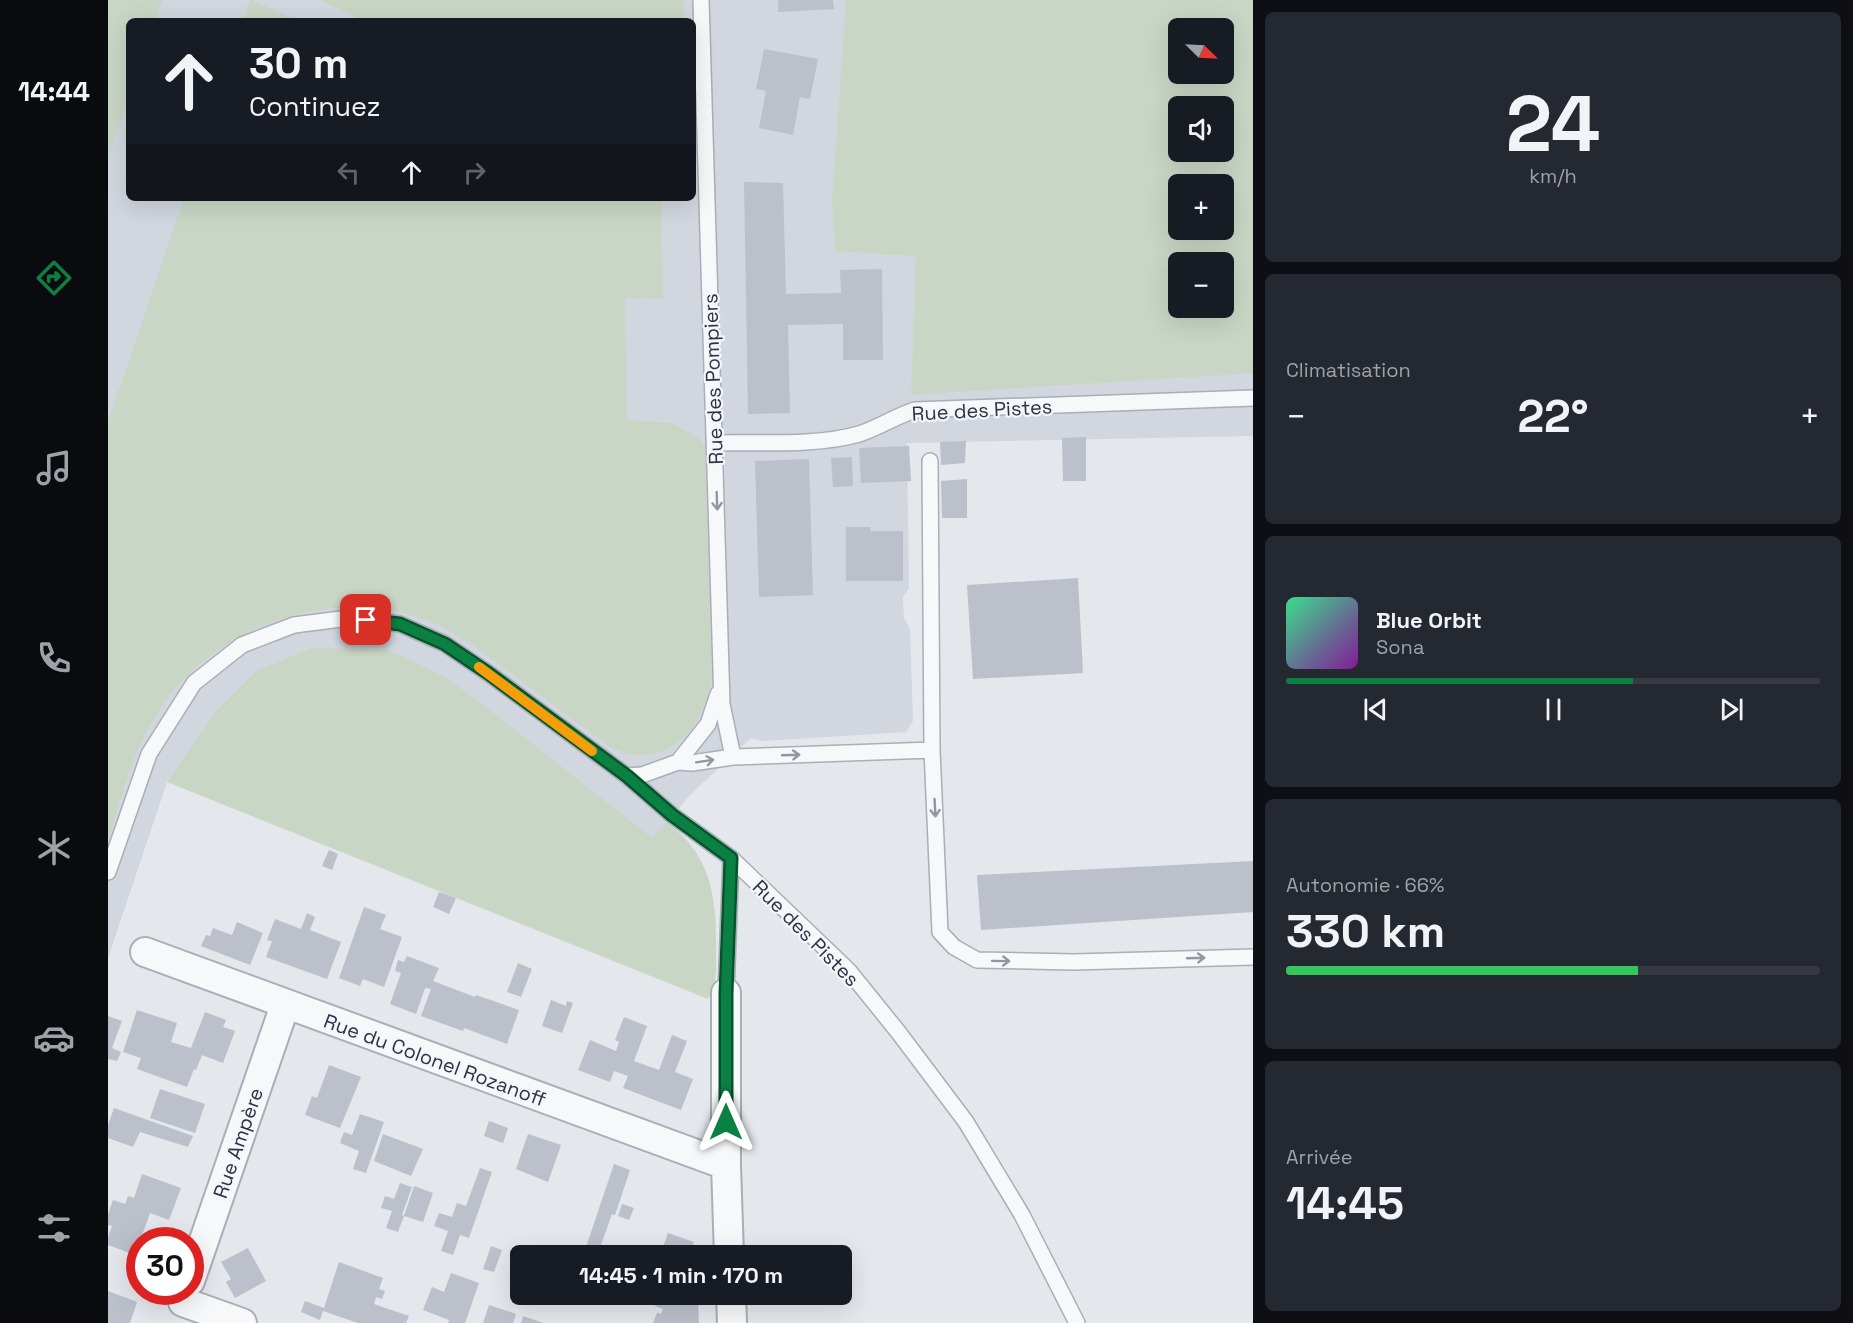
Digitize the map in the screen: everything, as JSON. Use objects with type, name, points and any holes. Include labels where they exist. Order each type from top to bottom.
[{"type":"street","name":"Rue du Colonel Rozanoff","points":[[145,952],[726,1166]]},
{"type":"street","points":[[726,993],[726,1166],[729,1245]]},
{"type":"street","name":"Rue Ampère","points":[[204,1242],[285,1005]]},
{"type":"street","points":[[197,1305],[242,1323]]},
{"type":"street","points":[[731,1305],[732,1323]]},
{"type":"lane","name":"Rue des Pompiers","points":[[701,0],[699,120],[715,443],[724,716],[733,757]]},
{"type":"lane","name":"Rue des Pistes","points":[[715,443],[829,440],[860,433],[915,410],[1253,398]]},
{"type":"lane","points":[[930,461],[932,750],[940,932],[964,955],[977,960],[1074,962],[1253,957]]},
{"type":"lane","name":"Rue des Pistes","points":[[108,872],[149,754],[194,683],[242,645],[294,625],[350,618],[400,624],[445,644],[627,776],[672,815],[731,858],[849,971],[966,1122],[1022,1215],[1077,1323]]},
{"type":"lane","points":[[678,762],[708,724],[714,711],[723,676]]},
{"type":"lane","points":[[627,776],[642,775],[678,762],[692,763],[733,757],[932,750]]},
{"type":"lane","points":[[726,993],[731,858]]},
{"type":"shaded area","points":[[108,0],[1253,0],[1253,436],[907,443],[909,588],[903,597],[904,618],[910,629],[913,721],[906,732],[761,741],[751,738],[692,793],[652,839],[489,709],[214,713],[167,782],[108,958]]},
{"type":"green space","points":[[108,0],[162,0],[156,18],[126,18],[126,105],[108,158]]},
{"type":"green space","points":[[250,0],[252,0],[293,18],[244,18]]},
{"type":"green space","points":[[319,0],[684,0],[684,18],[358,18]]},
{"type":"green space","points":[[846,0],[1253,0],[1253,373],[911,395],[916,256],[835,251],[832,200]]},
{"type":"green space","points":[[183,201],[661,201],[663,299],[625,298],[627,420],[672,423],[701,440],[705,447],[712,677],[704,706],[689,732],[678,742],[666,750],[632,755],[613,749],[482,652],[431,622],[398,612],[363,608],[329,609],[295,615],[262,626],[231,642],[203,661],[170,694],[137,753],[108,841],[108,422]]},
{"type":"green space","points":[[312,648],[388,650],[445,677],[652,838],[666,822],[681,834],[702,863],[708,878],[715,913],[716,970],[715,981],[708,999],[167,782],[214,713],[256,671]]},
{"type":"building","points":[[778,0],[833,0],[834,9],[778,12]]},
{"type":"building","points":[[764,49],[818,59],[810,99],[800,97],[793,135],[759,128],[766,91],[756,89]]},
{"type":"building","points":[[744,182],[783,183],[786,294],[841,293],[840,270],[882,269],[883,360],[843,360],[843,324],[788,325],[790,413],[748,414]]},
{"type":"building","points":[[1086,437],[1086,481],[1063,481],[1062,438]]},
{"type":"building","points":[[966,441],[965,463],[941,465],[940,442]]},
{"type":"building","points":[[909,446],[911,481],[861,483],[859,448]]},
{"type":"building","points":[[852,457],[853,486],[833,487],[831,458]]},
{"type":"building","points":[[809,459],[813,595],[759,597],[755,461]]},
{"type":"building","points":[[967,479],[967,518],[942,518],[941,481]]},
{"type":"building","points":[[846,527],[871,527],[870,531],[903,531],[903,581],[846,581]]},
{"type":"building","points":[[1078,578],[1083,673],[973,679],[967,585]]},
{"type":"building","points":[[329,850],[338,854],[332,870],[322,866]]},
{"type":"building","points":[[1253,861],[1253,912],[981,930],[977,875]]},
{"type":"building","points":[[439,892],[456,898],[449,914],[433,907]]},
{"type":"building","points":[[364,907],[386,915],[380,929],[402,937],[384,987],[363,979],[360,986],[339,978]]},
{"type":"building","points":[[307,913],[315,917],[310,930],[341,942],[327,979],[266,957],[272,941],[267,940],[275,919],[301,929]]},
{"type":"building","points":[[237,922],[263,933],[250,965],[201,946],[206,935],[210,936],[213,928],[232,935]]},
{"type":"building","points":[[407,956],[439,968],[433,981],[519,1010],[507,1044],[464,1028],[463,1031],[421,1016],[431,989],[425,988],[416,1014],[390,1004],[401,973],[395,971],[398,960],[404,962]]},
{"type":"building","points":[[518,963],[532,969],[521,997],[507,992]]},
{"type":"building","points":[[551,1000],[566,1006],[567,1001],[573,1003],[562,1033],[542,1026]]},
{"type":"building","points":[[137,1010],[177,1023],[171,1042],[191,1048],[205,1012],[226,1020],[223,1027],[235,1031],[223,1063],[202,1055],[187,1087],[137,1069],[141,1058],[123,1052]]},
{"type":"building","points":[[108,1016],[122,1021],[112,1048],[121,1052],[117,1061],[108,1059]]},
{"type":"building","points":[[624,1017],[647,1026],[634,1061],[659,1070],[672,1035],[687,1041],[675,1072],[693,1079],[681,1110],[623,1088],[628,1076],[614,1071],[610,1082],[578,1070],[590,1040],[616,1051],[619,1042],[615,1040]]},
{"type":"building","points":[[329,1065],[361,1077],[340,1128],[305,1115],[312,1096],[317,1098]]},
{"type":"building","points":[[160,1089],[205,1104],[195,1133],[150,1118]]},
{"type":"building","points":[[114,1108],[193,1136],[188,1147],[140,1132],[133,1147],[108,1138],[108,1125]]},
{"type":"building","points":[[360,1114],[384,1122],[366,1173],[353,1169],[359,1151],[340,1143],[344,1132],[352,1135]]},
{"type":"building","points":[[489,1121],[508,1128],[503,1143],[484,1136]]},
{"type":"building","points":[[383,1134],[423,1149],[411,1176],[374,1161]]},
{"type":"building","points":[[528,1134],[561,1145],[548,1182],[516,1169]]},
{"type":"building","points":[[614,1164],[630,1170],[615,1215],[612,1214],[601,1245],[587,1245]]},
{"type":"building","points":[[480,1168],[492,1172],[469,1238],[460,1235],[453,1255],[441,1251],[448,1231],[434,1226],[439,1213],[452,1217],[457,1203],[466,1206]]},
{"type":"building","points":[[142,1174],[181,1188],[169,1220],[150,1213],[145,1227],[126,1227],[126,1252],[108,1245],[112,1226],[108,1225],[108,1214],[113,1200],[125,1204],[128,1196],[134,1198]]},
{"type":"building","points":[[400,1183],[412,1187],[398,1232],[386,1228],[392,1211],[381,1208],[385,1196],[394,1199]]},
{"type":"building","points":[[414,1186],[433,1193],[423,1222],[404,1216]]},
{"type":"building","points":[[622,1204],[634,1208],[629,1220],[618,1216]]},
{"type":"building","points":[[668,1233],[694,1242],[693,1245],[664,1245]]},
{"type":"building","points":[[491,1246],[502,1250],[494,1272],[483,1269]]},
{"type":"building","points":[[248,1248],[266,1281],[235,1298],[226,1282],[231,1279],[221,1262]]},
{"type":"building","points":[[339,1262],[383,1278],[379,1289],[385,1291],[382,1299],[376,1297],[374,1304],[409,1316],[406,1323],[358,1323],[323,1311],[320,1320],[301,1312],[305,1301],[324,1308]]},
{"type":"building","points":[[451,1273],[479,1283],[465,1323],[448,1323],[449,1320],[423,1310],[432,1287],[444,1292]]},
{"type":"building","points":[[108,1291],[126,1298],[126,1305],[136,1305],[130,1323],[108,1323]]},
{"type":"building","points":[[489,1305],[516,1314],[513,1323],[483,1323]]},
{"type":"building","points":[[698,1305],[699,1323],[653,1323],[657,1313],[661,1314],[663,1309],[655,1306]]},
{"type":"building","points":[[523,1316],[544,1323],[521,1323]]},
{"type":"slow traffic","points":[[479,667],[592,751]]},
{"type":"route","points":[[366,620],[400,624],[445,644],[627,776],[672,815],[731,858],[726,993],[726,1122]]}]
